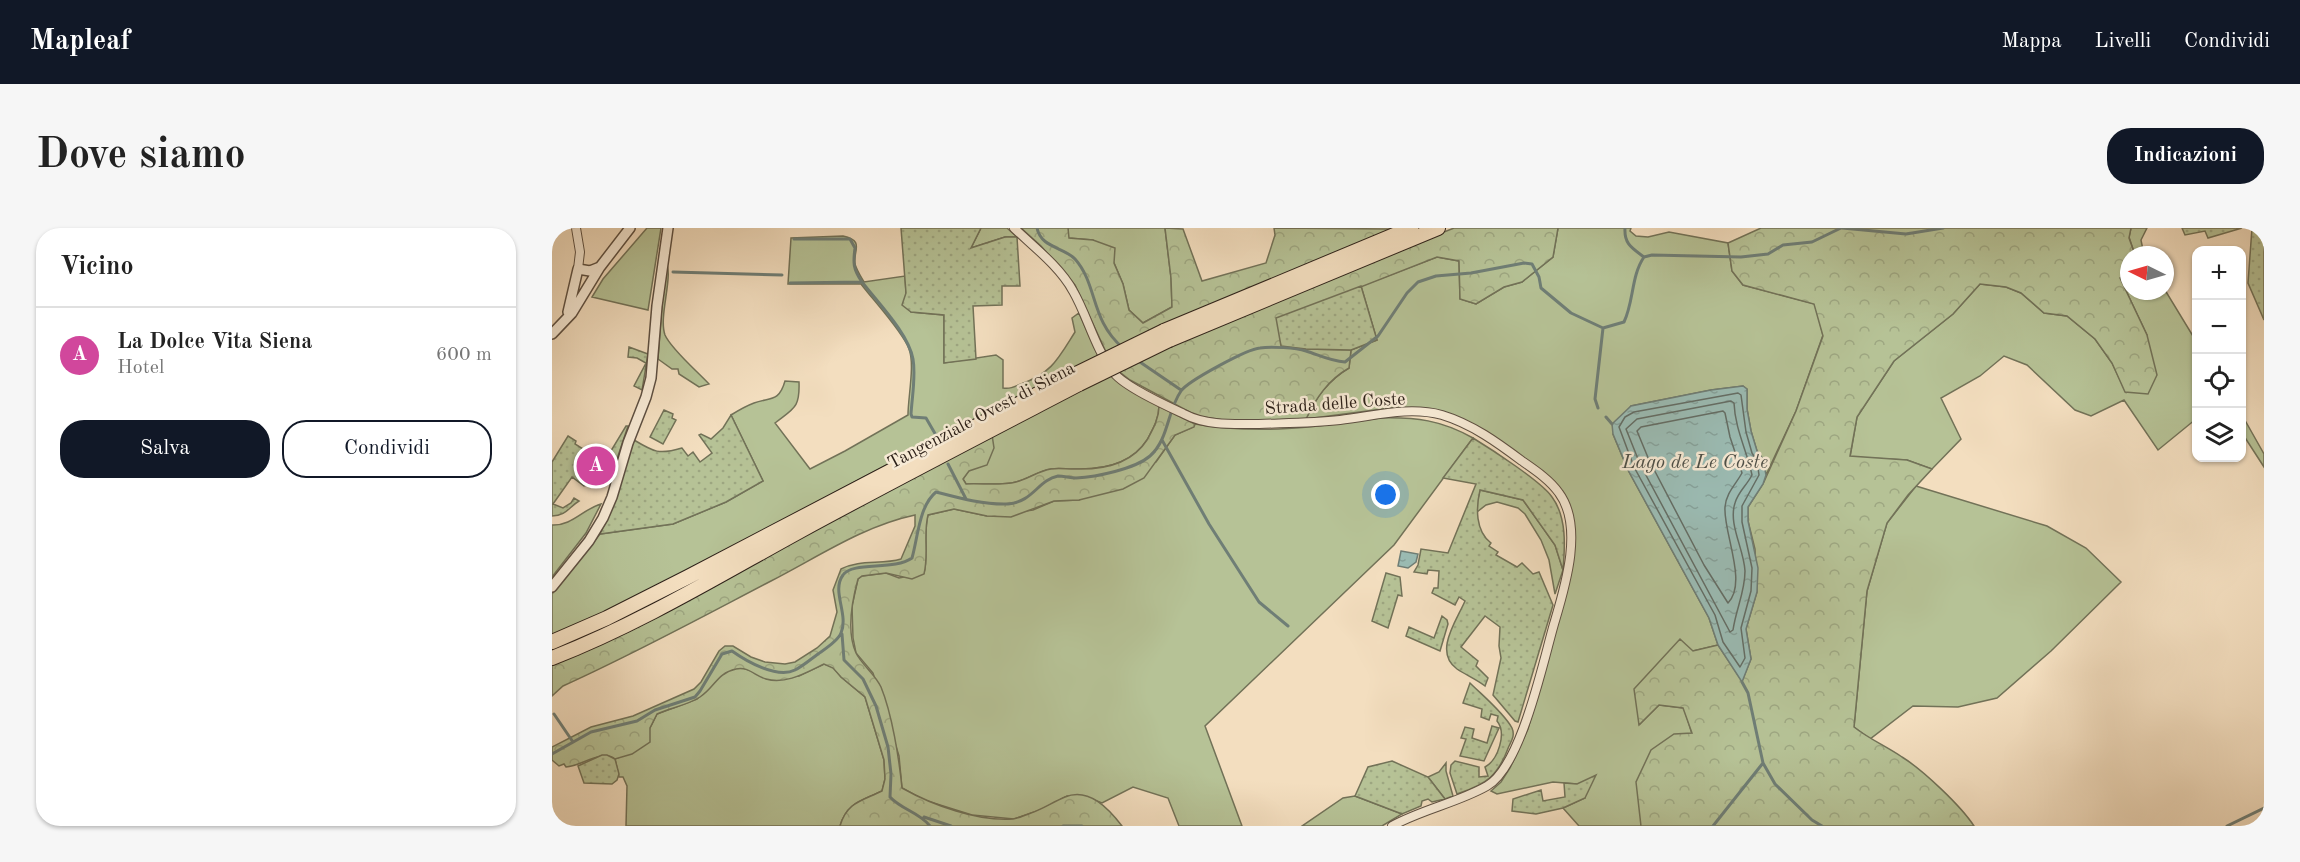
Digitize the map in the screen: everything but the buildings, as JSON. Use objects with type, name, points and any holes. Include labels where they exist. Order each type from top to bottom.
[{"type":"highway","name":"Tangenziale Ovest di Siena","points":[[552,642],[607,618],[1076,380],[1169,340],[1411,228]]},
{"type":"highway","name":"Tangenziale Ovest di Siena","points":[[1321,270],[1438,228]]},
{"type":"highway","name":"Tangenziale Ovest di Siena","points":[[552,658],[612,633],[696,589],[1076,380]]},
{"type":"street","points":[[561,325],[571,304],[579,269],[580,252],[576,228]]},
{"type":"street","points":[[552,334],[572,313],[600,267],[630,228]]},
{"type":"street","points":[[552,587],[584,548],[603,518],[646,397],[651,378],[657,306],[668,228]]},
{"type":"street","name":"Strada delle Coste","points":[[1014,228],[1072,288],[1097,344],[1114,373],[1127,383],[1188,416],[1229,424],[1341,420],[1398,411],[1440,415],[1475,430],[1523,461],[1554,487],[1567,508],[1571,538],[1567,573],[1522,733],[1507,766],[1498,779],[1488,786],[1425,810],[1392,826]]},
{"type":"street","points":[[579,269],[590,271],[600,267]]},
{"type":"green space","points":[[647,228],[661,228],[648,310],[592,297],[603,279]]},
{"type":"green space","points":[[901,228],[981,228],[971,248],[1005,237],[1017,237],[1020,286],[1002,286],[1002,305],[973,306],[976,359],[944,363],[944,315],[911,312],[902,305],[906,293]]},
{"type":"green space","points":[[981,228],[1007,228],[1017,237],[1005,237],[971,248]]},
{"type":"green space","points":[[1021,228],[1068,228],[1069,238],[1093,240],[1115,248],[1114,263],[1123,284],[1129,310],[1143,323],[1172,307],[1165,228],[1183,229],[1202,281],[1266,263],[1275,235],[1274,228],[1392,229],[1177,319],[1106,352],[1075,285],[1041,246]]},
{"type":"green space","points":[[1068,228],[1165,228],[1172,307],[1143,323],[1129,310],[1123,284],[1114,263],[1093,240],[1068,238]]},
{"type":"green space","points":[[1454,228],[1558,228],[1553,257],[1522,282],[1504,287],[1476,304],[1460,299],[1459,261],[1437,257],[1340,295],[1306,349],[1351,350],[1349,368],[1323,390],[1306,419],[1230,421],[1197,416],[1130,380],[1117,370],[1291,293]]},
{"type":"green space","points":[[1558,228],[1631,228],[1630,231],[1636,236],[1648,237],[1669,232],[1728,243],[1732,271],[1743,285],[1815,304],[1823,335],[1796,411],[1766,475],[1763,459],[1757,451],[1751,431],[1747,409],[1747,389],[1743,386],[1631,406],[1613,434],[1628,470],[1709,618],[1718,645],[1693,651],[1639,725],[1659,705],[1684,708],[1692,734],[1641,821],[1641,826],[1579,826],[1563,808],[1585,798],[1577,784],[1553,782],[1497,794],[1491,791],[1501,782],[1510,768],[1528,729],[1573,559],[1561,492],[1505,444],[1425,409],[1390,408],[1306,419],[1323,390],[1349,368],[1351,350],[1377,340],[1361,286],[1437,257],[1459,261],[1460,299],[1476,304],[1504,287],[1522,282],[1553,257]]},
{"type":"green space","points":[[1761,228],[2131,228],[2129,238],[2132,246],[2120,246],[2120,300],[2130,300],[2147,335],[2157,375],[2148,394],[2125,392],[2112,363],[2095,339],[2067,316],[2044,313],[2021,293],[2006,287],[1980,284],[1953,314],[1894,361],[1857,417],[1850,456],[1907,460],[1932,469],[1887,523],[1867,591],[1854,727],[1902,757],[1931,779],[1974,826],[1641,826],[1636,782],[1651,750],[1674,734],[1692,733],[1683,708],[1659,705],[1639,725],[1634,689],[1680,639],[1693,651],[1718,645],[1742,681],[1751,659],[1746,629],[1757,592],[1755,549],[1748,521],[1748,507],[1763,484],[1796,411],[1823,336],[1814,304],[1743,285],[1732,271],[1728,243]]},
{"type":"green space","points":[[2131,228],[2147,228],[2141,240],[2142,246],[2132,246],[2129,237]]},
{"type":"green space","points":[[2182,228],[2242,228],[2208,238],[2205,231],[2185,235]]},
{"type":"green space","points":[[2252,228],[2264,228],[2264,320],[2248,283]]},
{"type":"green space","points":[[843,236],[856,243],[855,264],[864,282],[905,276],[906,293],[911,312],[944,315],[944,363],[996,355],[1003,360],[1003,388],[1014,387],[1032,380],[1053,364],[1075,332],[1072,318],[1079,313],[1098,356],[928,443],[640,596],[552,637],[552,594],[600,534],[673,524],[726,502],[763,481],[731,415],[751,404],[777,396],[785,381],[799,382],[797,402],[775,423],[810,469],[908,415],[911,372],[909,349],[894,325],[861,284],[788,284],[791,238]]},
{"type":"green space","points":[[665,261],[668,275],[663,317],[665,335],[709,384],[699,387],[679,374],[678,369],[672,369],[658,359]]},
{"type":"green space","points":[[1980,284],[2006,287],[2021,293],[2044,313],[2067,316],[2095,339],[2112,363],[2126,392],[2147,335],[2130,300],[2171,300],[2192,334],[2192,422],[2158,450],[2124,400],[2091,416],[2075,410],[2027,365],[2004,356],[1980,376],[1941,398],[1961,439],[1932,469],[1907,460],[1850,457],[1857,417],[1894,361],[1953,314]]},
{"type":"green space","points":[[1361,286],[1377,340],[1351,350],[1281,346],[1276,318]]},
{"type":"green space","points":[[629,347],[648,354],[642,390],[634,386],[646,363],[637,358],[628,357]]},
{"type":"green space","points":[[1111,374],[1119,382],[1159,406],[1157,420],[1147,440],[1133,455],[1105,467],[1051,469],[1010,483],[966,484],[963,479],[992,435]]},
{"type":"green space","points":[[1159,406],[1195,424],[1194,427],[1175,435],[1144,478],[1123,489],[1079,500],[1054,501],[1011,517],[987,516],[954,509],[928,515],[924,574],[912,579],[886,573],[862,576],[858,579],[851,616],[851,635],[856,653],[878,682],[885,698],[902,788],[956,811],[1000,819],[1018,818],[1065,797],[1082,795],[1098,801],[1122,826],[840,826],[851,807],[882,791],[885,779],[884,760],[865,697],[833,668],[824,664],[796,677],[781,680],[762,678],[740,668],[730,671],[720,677],[700,697],[657,714],[650,728],[650,742],[632,754],[615,759],[610,756],[598,757],[566,767],[564,764],[559,766],[552,760],[552,747],[591,727],[633,716],[694,689],[701,682],[719,651],[725,646],[733,646],[765,662],[785,664],[795,662],[817,648],[830,636],[837,612],[833,590],[841,569],[856,564],[901,559],[915,526],[915,515],[859,534],[668,635],[563,686],[552,696],[552,663],[992,435],[994,448],[987,465],[969,471],[963,479],[966,484],[1010,483],[1051,469],[1085,469],[1115,464],[1133,455],[1147,440],[1157,420]]},
{"type":"green space","points":[[664,410],[673,414],[672,418],[676,420],[663,444],[650,437]]},
{"type":"green space","points":[[731,415],[763,481],[726,502],[673,524],[600,534],[616,497],[634,440],[662,452],[682,448],[688,456],[693,452],[700,462],[712,453],[699,435],[711,439],[723,428]]},
{"type":"green space","points":[[1380,418],[1405,418],[1439,423],[1473,438],[1394,545],[1205,726],[1242,826],[1179,826],[1168,798],[1133,787],[1102,803],[1084,796],[1067,796],[1043,809],[1014,819],[972,815],[924,800],[902,788],[899,756],[873,673],[856,653],[852,606],[858,579],[862,576],[886,573],[899,578],[924,573],[928,515],[954,509],[987,516],[1033,510],[1054,501],[1079,500],[1156,462],[1175,435],[1195,424],[1265,429],[1310,427]]},
{"type":"green space","points":[[2246,422],[2264,454],[2264,467],[2246,439]]},
{"type":"green space","points":[[628,426],[615,465],[606,459]]},
{"type":"green space","points":[[568,436],[576,441],[575,444],[602,461],[603,464],[593,458],[587,467],[585,466],[579,476],[590,484],[584,486],[572,477],[553,504],[563,508],[574,498],[579,501],[564,513],[552,516],[552,462]]},
{"type":"green space","points":[[1473,438],[1538,483],[1557,505],[1563,523],[1563,570],[1555,545],[1523,500],[1480,490],[1479,525],[1491,543],[1489,546],[1498,552],[1496,555],[1517,567],[1522,563],[1533,574],[1539,572],[1553,605],[1518,722],[1493,695],[1501,658],[1500,627],[1485,616],[1461,647],[1478,661],[1476,666],[1488,678],[1485,686],[1457,669],[1450,662],[1447,654],[1449,636],[1465,601],[1459,597],[1455,605],[1432,593],[1434,588],[1438,588],[1439,571],[1428,570],[1427,574],[1414,572],[1421,549],[1448,553],[1476,484],[1443,478]]},
{"type":"green space","points":[[1916,486],[2047,526],[2086,548],[2121,582],[2051,651],[1997,698],[1958,707],[1913,706],[1870,739],[1854,727],[1867,591],[1887,523]]},
{"type":"green space","points":[[1480,490],[1523,500],[1555,545],[1563,570],[1555,594],[1549,560],[1541,540],[1525,514],[1518,508],[1497,502],[1486,505],[1477,512]]},
{"type":"green space","points":[[601,504],[586,533],[552,577],[552,525],[566,523]]},
{"type":"green space","points":[[775,537],[668,598],[552,653],[552,648]]},
{"type":"green space","points":[[1386,573],[1400,577],[1402,596],[1398,595],[1388,628],[1372,621]]},
{"type":"green space","points":[[1442,616],[1448,624],[1440,651],[1406,636],[1409,627],[1434,638]]},
{"type":"green space","points":[[824,664],[833,667],[841,677],[865,697],[884,760],[885,779],[882,791],[851,807],[840,826],[626,826],[627,786],[623,777],[619,777],[615,759],[630,752],[641,742],[657,714],[697,699],[724,672],[740,667],[767,679],[799,676]]},
{"type":"green space","points":[[1470,683],[1504,716],[1512,728],[1513,735],[1496,772],[1484,782],[1457,794],[1450,773],[1451,765],[1455,761],[1479,767],[1479,777],[1488,776],[1485,767],[1494,759],[1501,739],[1498,716],[1491,714],[1489,720],[1481,717],[1482,709],[1463,703]]},
{"type":"green space","points":[[1492,726],[1499,728],[1484,761],[1460,756],[1466,739],[1461,738],[1465,727],[1474,729],[1472,738],[1487,743]]},
{"type":"green space","points":[[602,755],[615,759],[619,774],[617,780],[612,784],[584,783],[578,766]]},
{"type":"green space","points":[[1392,761],[1428,777],[1445,799],[1432,802],[1428,799],[1422,801],[1421,806],[1402,814],[1355,796],[1368,767]]},
{"type":"green space","points":[[1446,763],[1453,796],[1445,799],[1428,777],[1439,772]]},
{"type":"green space","points":[[1596,775],[1585,798],[1563,808],[1536,814],[1512,811],[1513,799],[1541,790],[1543,801],[1565,797],[1564,783],[1577,784]]},
{"type":"green space","points":[[1355,796],[1402,814],[1382,826],[1302,826],[1343,798]]},
{"type":"water","name":"Lago de Le Coste","points":[[1743,386],[1747,389],[1747,409],[1751,431],[1757,451],[1763,459],[1766,475],[1748,507],[1748,521],[1758,568],[1757,592],[1746,629],[1751,659],[1742,682],[1718,645],[1709,618],[1628,470],[1613,434],[1612,424],[1631,406]]},
{"type":"water","points":[[1401,551],[1418,554],[1416,562],[1408,568],[1398,566]]},
{"type":"waterway","points":[[1037,228],[1043,240],[1075,259],[1088,280],[1105,326],[1123,348]]},
{"type":"waterway","points":[[1625,228],[1627,242],[1644,257]]},
{"type":"waterway","points":[[552,754],[591,732],[637,721],[655,710],[695,697],[722,654],[732,651],[753,664],[771,671],[788,672],[804,664],[831,645],[841,633],[843,618],[839,588],[843,575],[855,568],[895,564],[912,558],[923,513],[930,498],[936,492],[963,499],[1008,504],[1024,499],[1051,478],[1094,476],[1135,465],[1150,456],[1156,449],[1176,399],[1181,391],[1194,380],[1231,359],[1260,348],[1296,349],[1345,362],[1378,336],[1407,293],[1418,282],[1436,276],[1471,273],[1524,263],[1532,264],[1539,277],[1541,288],[1571,313],[1603,328],[1624,322],[1637,272],[1644,257],[1652,255],[1741,257],[1768,254],[1783,245],[1812,242],[1841,228]]},
{"type":"waterway","points":[[1842,228],[1906,234],[1943,228]]},
{"type":"waterway","points":[[794,239],[850,239],[855,248],[855,269],[862,282]]},
{"type":"waterway","points":[[673,272],[782,275]]},
{"type":"waterway","points":[[790,283],[862,282],[892,319],[910,349],[914,366],[911,414],[912,417],[926,418],[937,437]]},
{"type":"waterway","points":[[1598,408],[1595,399],[1603,328]]},
{"type":"waterway","points":[[1137,360],[1181,390]]},
{"type":"waterway","points":[[1606,417],[1612,424]]},
{"type":"waterway","points":[[1162,440],[1209,524],[1259,602],[1288,626]]},
{"type":"waterway","points":[[948,464],[966,499]]},
{"type":"waterway","points":[[842,634],[844,660],[863,679],[876,706],[888,747],[891,774],[890,797],[921,817],[930,826]]},
{"type":"waterway","points":[[1713,826],[1763,763],[1748,693],[1742,682]]},
{"type":"waterway","points":[[554,714],[573,742]]},
{"type":"waterway","points":[[1763,763],[1775,784],[1812,820],[1822,826]]},
{"type":"waterway","points":[[2227,826],[2264,808]]},
{"type":"waterway","points":[[924,817],[951,826]]},
{"type":"waterway","points":[[1063,826],[1082,826]]},
{"type":"place","name":"La Dolce Vita Siena","points":[[596,466]]}]
